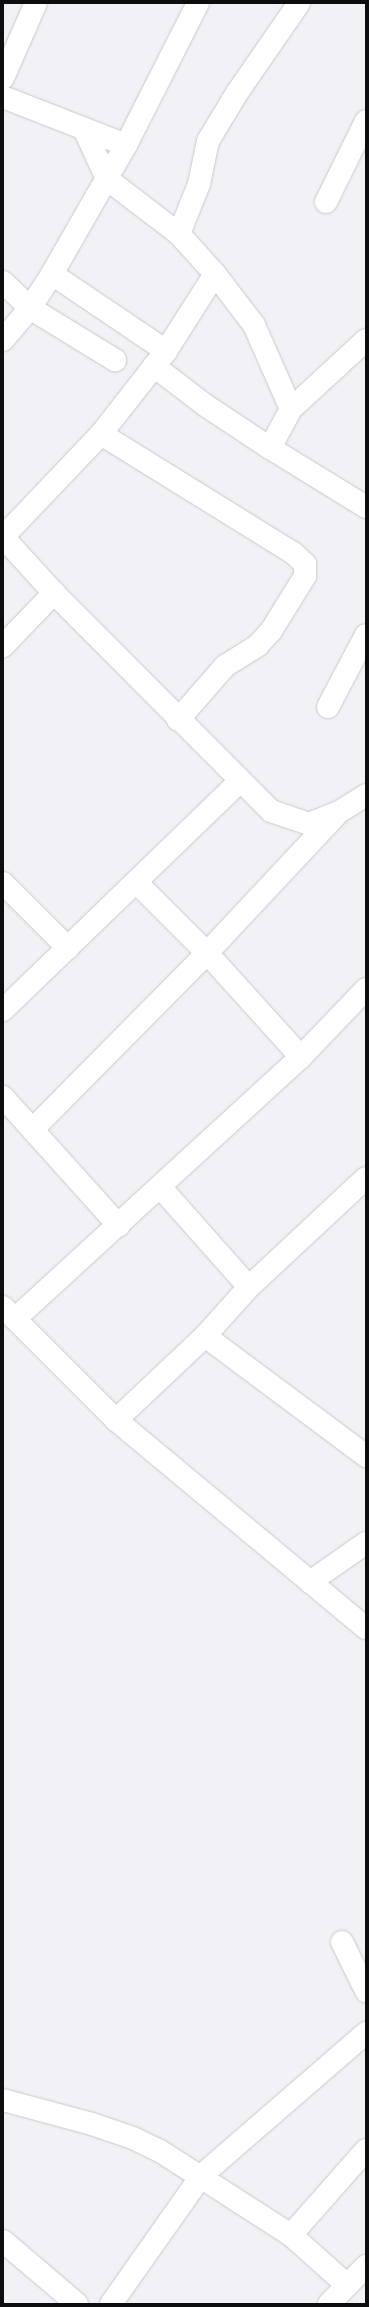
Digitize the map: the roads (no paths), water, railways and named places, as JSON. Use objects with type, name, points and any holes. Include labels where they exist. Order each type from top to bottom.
[{"type":"street","points":[[3,78],[36,3]]},
{"type":"street","points":[[3,340],[30,308],[52,274],[107,179],[126,145],[198,3]]},
{"type":"street","points":[[179,234],[198,184],[208,141],[237,93],[299,3]]},
{"type":"street","points":[[3,97],[126,145]]},
{"type":"street","points":[[326,202],[366,121]]},
{"type":"street","points":[[84,129],[107,179],[179,234],[215,274],[254,326],[291,409]]},
{"type":"street","points":[[52,274],[160,359],[205,405],[270,448],[366,507]]},
{"type":"street","points":[[215,274],[160,359],[101,434],[3,537],[54,593],[178,720],[239,782],[271,811],[309,824],[339,812],[366,795]]},
{"type":"street","points":[[3,282],[30,308],[115,360]]},
{"type":"street","points":[[270,448],[291,409],[366,340]]},
{"type":"street","points":[[101,434],[293,553],[305,564],[305,576],[271,631],[252,649],[225,666],[178,720]]},
{"type":"street","points":[[3,646],[54,593]]},
{"type":"street","points":[[328,707],[366,635]]},
{"type":"street","points":[[3,1010],[137,883],[239,782]]},
{"type":"street","points":[[33,1129],[207,953],[339,812]]},
{"type":"street","points":[[3,883],[68,948]]},
{"type":"street","points":[[137,883],[207,953],[301,1057]]},
{"type":"street","points":[[366,989],[301,1057],[161,1188],[119,1226],[9,1313],[116,1420],[366,1628]]},
{"type":"street","points":[[3,1097],[119,1226]]},
{"type":"street","points":[[116,1420],[205,1336],[249,1286],[366,1178]]},
{"type":"street","points":[[161,1188],[249,1286]]},
{"type":"street","points":[[205,1336],[366,1456]]},
{"type":"street","points":[[310,1582],[366,1542]]},
{"type":"street","points":[[342,1942],[366,1991]]},
{"type":"street","points":[[110,2304],[202,2176],[366,2033]]},
{"type":"street","points":[[3,2100],[92,2124],[133,2138],[202,2176],[291,2235],[347,2285]]},
{"type":"street","points":[[291,2235],[366,2150]]},
{"type":"street","points":[[3,2241],[76,2304]]},
{"type":"street","points":[[329,2304],[366,2266]]}]
